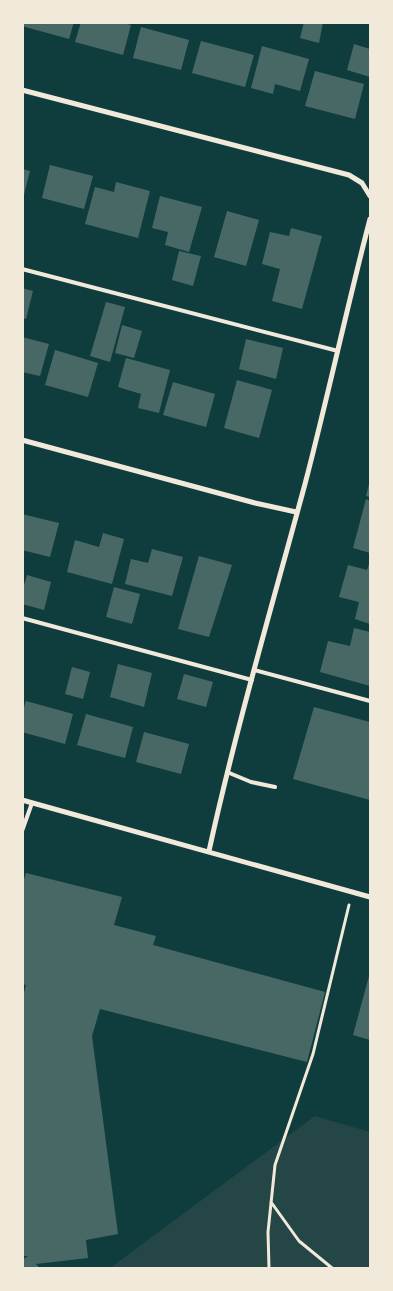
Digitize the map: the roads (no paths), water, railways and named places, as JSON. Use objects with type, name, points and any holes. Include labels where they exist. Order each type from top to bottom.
[{"type":"street","points":[[22,90],[349,174],[362,183],[370,196]]},
{"type":"street","points":[[209,851],[227,772],[338,351],[370,219]]},
{"type":"street","points":[[22,440],[255,504],[296,512]]},
{"type":"street","points":[[22,800],[370,897]]},
{"type":"lane","points":[[22,269],[338,351]]},
{"type":"lane","points":[[22,618],[252,680]]},
{"type":"lane","points":[[254,670],[370,701]]},
{"type":"lane","points":[[227,772],[251,782],[275,788]]},
{"type":"lane","points":[[22,831],[32,803]]}]
